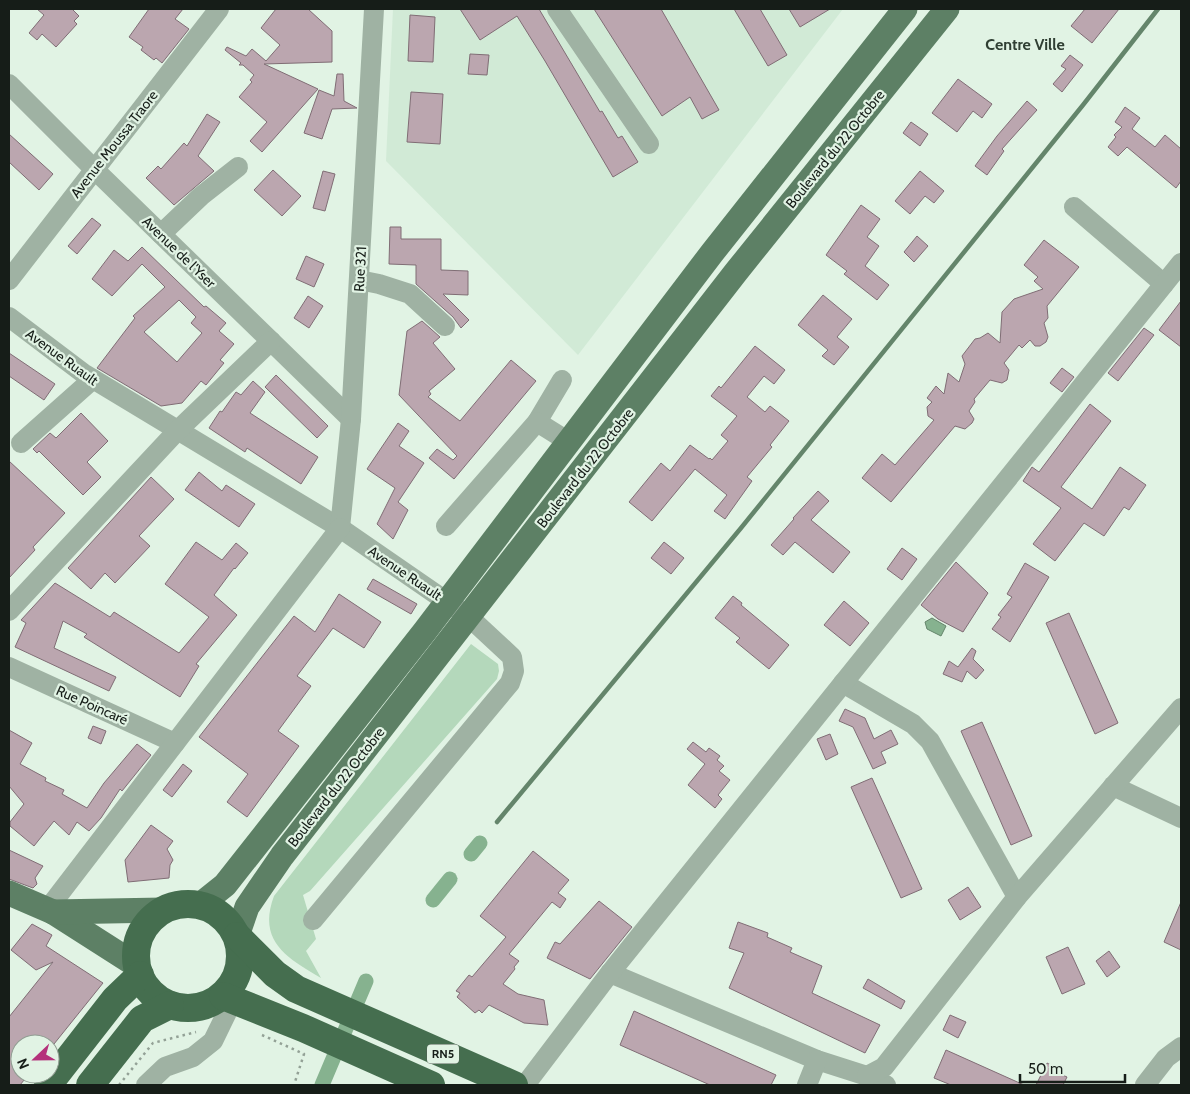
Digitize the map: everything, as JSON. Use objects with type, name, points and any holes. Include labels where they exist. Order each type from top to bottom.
[{"type":"highway","points":[[181,904],[200,905],[212,909],[222,916],[237,936],[241,952],[240,968],[228,998],[198,1008],[184,1009],[170,1005],[157,998],[147,988],[138,970],[135,947],[143,930],[153,917],[163,910],[181,904]]},
{"type":"highway","name":"RN5","points":[[237,936],[275,974],[296,988],[319,1000],[514,1085]]},
{"type":"highway","points":[[48,1085],[138,970]]},
{"type":"highway","name":"RN5","points":[[228,998],[362,1053],[431,1085]]},
{"type":"highway","points":[[90,1085],[142,1019],[170,1005]]},
{"type":"main road","name":"Boulevard du 22 Octobre","points":[[200,905],[225,886],[448,602],[712,253],[905,9]]},
{"type":"main road","name":"Boulevard du 22 Octobre","points":[[237,936],[247,907],[282,856],[470,617],[730,280],[947,9]]},
{"type":"main road","points":[[9,893],[50,911],[138,970]]},
{"type":"main road","points":[[50,911],[163,910]]},
{"type":"street","name":"Avenue Moussa Traore","points":[[9,280],[218,9]]},
{"type":"street","name":"Rue 321","points":[[340,528],[351,419],[374,9]]},
{"type":"street","points":[[557,9],[649,144]]},
{"type":"street","name":"Avenue de l'Yser","points":[[9,84],[270,342],[351,419]]},
{"type":"street","points":[[161,234],[201,196],[238,167]]},
{"type":"street","points":[[1074,207],[1164,284]]},
{"type":"street","points":[[525,1085],[610,973],[1181,263]]},
{"type":"street","points":[[359,280],[410,294],[445,326]]},
{"type":"street","name":"Avenue Ruault","points":[[9,317],[93,380],[340,528],[470,617],[512,657],[514,670],[510,683],[313,920]]},
{"type":"street","points":[[9,611],[177,431],[270,342]]},
{"type":"street","points":[[21,443],[93,380]]},
{"type":"street","points":[[446,526],[537,422],[562,380]]},
{"type":"street","points":[[537,422],[569,442]]},
{"type":"street","points":[[50,911],[175,743],[340,528]]},
{"type":"street","name":"Rue Poincaré","points":[[9,667],[175,743]]},
{"type":"street","points":[[843,683],[913,724],[930,740],[1017,897]]},
{"type":"street","points":[[867,1076],[884,1068],[1017,897],[1181,708]]},
{"type":"street","points":[[1113,786],[1181,818]]},
{"type":"street","points":[[610,973],[817,1060],[867,1076],[886,1085]]},
{"type":"street","points":[[146,1085],[164,1067],[193,1057],[213,1041],[228,998]]},
{"type":"street","points":[[1145,1085],[1166,1058],[1181,1047]]},
{"type":"street","points":[[807,1085],[817,1060]]},
{"type":"shaded area","points":[[393,9],[843,9],[578,355],[386,161]]},
{"type":"shaded area","points":[[932,618],[946,626],[941,636],[927,629],[925,622]]},
{"type":"shaded area","points":[[471,644],[498,664],[497,679],[310,891],[303,895],[316,939],[306,951],[321,978],[287,955],[272,936],[269,925],[274,896]]},
{"type":"building","points":[[37,9],[72,9],[79,16],[74,21],[77,24],[56,47],[42,34],[37,40],[29,33],[44,15]]},
{"type":"building","points":[[149,9],[183,9],[175,19],[189,29],[162,63],[156,58],[154,60],[141,50],[143,47],[129,37]]},
{"type":"building","points":[[276,9],[308,9],[332,31],[332,62],[264,64],[318,89],[262,152],[250,141],[267,122],[239,97],[252,82],[250,80],[254,75],[243,65],[239,65],[241,63],[225,50],[227,47],[246,56],[252,49],[266,61],[280,45],[261,28]]},
{"type":"building","points":[[460,9],[539,9],[600,112],[602,111],[618,138],[622,136],[638,162],[613,177],[517,16],[480,40]]},
{"type":"building","points":[[594,9],[661,9],[719,110],[702,119],[690,97],[662,116]]},
{"type":"building","points":[[734,9],[760,9],[787,55],[768,66]]},
{"type":"building","points":[[789,9],[830,9],[800,27]]},
{"type":"building","points":[[1085,9],[1119,9],[1092,43],[1071,26]]},
{"type":"building","points":[[410,15],[435,17],[433,62],[408,61]]},
{"type":"building","points":[[470,54],[489,55],[487,75],[468,74]]},
{"type":"building","points":[[1070,55],[1083,65],[1062,92],[1053,84],[1066,69],[1061,66]]},
{"type":"building","points":[[337,74],[343,74],[344,101],[357,108],[332,109],[322,139],[304,133],[319,90],[334,96]]},
{"type":"building","points":[[958,79],[992,104],[982,118],[973,111],[957,132],[932,113]]},
{"type":"building","points":[[411,92],[443,94],[440,144],[407,142]]},
{"type":"building","points":[[1027,101],[1037,110],[1002,149],[1004,151],[987,175],[975,166],[997,136]]},
{"type":"building","points":[[1125,107],[1140,118],[1132,129],[1155,147],[1165,135],[1181,149],[1181,181],[1176,188],[1127,147],[1118,156],[1108,147],[1116,137],[1114,135],[1122,127],[1115,122]]},
{"type":"building","points":[[207,114],[220,122],[198,156],[214,171],[174,205],[146,178],[158,166],[161,169],[184,143],[187,146]]},
{"type":"building","points":[[911,122],[928,134],[920,146],[903,133]]},
{"type":"building","points":[[9,134],[53,174],[39,190],[9,162]]},
{"type":"building","points":[[273,170],[301,196],[282,216],[254,190]]},
{"type":"building","points":[[323,171],[335,174],[325,211],[313,208]]},
{"type":"building","points":[[920,171],[944,191],[934,203],[925,196],[910,214],[895,201]]},
{"type":"building","points":[[861,205],[880,219],[867,237],[879,246],[865,266],[889,285],[877,300],[844,274],[847,271],[826,255]]},
{"type":"building","points":[[92,218],[101,225],[77,254],[68,246]]},
{"type":"building","points":[[390,227],[401,227],[401,239],[441,239],[441,270],[468,271],[468,295],[443,294],[469,320],[461,328],[453,317],[416,284],[416,265],[389,264]]},
{"type":"building","points":[[917,236],[928,246],[914,262],[904,252]]},
{"type":"building","points":[[1044,240],[1079,267],[1047,306],[1048,318],[1044,323],[1048,337],[1046,342],[1040,346],[1035,346],[1030,340],[1022,348],[1019,345],[1004,363],[1009,370],[1007,380],[1002,383],[990,380],[974,399],[975,402],[969,411],[974,419],[972,423],[965,429],[955,426],[891,502],[862,478],[882,454],[895,465],[934,420],[928,416],[927,407],[932,402],[927,398],[936,386],[944,394],[948,373],[959,382],[965,364],[962,356],[975,339],[988,333],[1000,343],[1002,312],[1014,299],[1043,289],[1034,281],[1038,277],[1024,265]]},
{"type":"building","points":[[142,247],[204,307],[206,306],[226,323],[219,331],[234,344],[220,360],[224,363],[206,385],[201,381],[182,403],[161,406],[97,368],[135,318],[133,316],[165,287],[142,264],[112,296],[92,279],[114,250],[128,261]],"holes":[[[179,300],[196,317],[191,323],[202,333],[177,362],[144,332]]]},
{"type":"building","points":[[306,256],[324,264],[314,287],[296,279]]},
{"type":"building","points":[[823,295],[852,319],[837,337],[849,347],[834,365],[822,356],[828,350],[798,325]]},
{"type":"building","points":[[308,296],[323,306],[309,328],[294,318]]},
{"type":"building","points":[[1181,301],[1181,347],[1159,330]]},
{"type":"building","points":[[422,321],[440,337],[433,343],[455,369],[429,391],[431,394],[428,397],[460,421],[511,360],[536,381],[454,479],[429,458],[437,449],[453,460],[457,456],[399,395],[407,331]]},
{"type":"building","points":[[1144,328],[1154,335],[1118,381],[1108,373]]},
{"type":"building","points":[[755,346],[785,370],[774,384],[764,376],[747,397],[765,412],[770,406],[789,421],[770,445],[772,447],[747,477],[752,481],[725,519],[714,511],[727,495],[695,469],[652,521],[629,502],[661,463],[670,471],[690,445],[712,460],[728,441],[721,435],[737,416],[711,396],[719,386],[721,388]]},
{"type":"building","points":[[9,353],[55,384],[44,400],[9,376]]},
{"type":"building","points":[[1062,368],[1074,377],[1062,392],[1050,383]]},
{"type":"building","points":[[276,375],[328,426],[317,438],[265,387]]},
{"type":"building","points":[[253,381],[265,392],[250,413],[318,457],[301,484],[247,448],[245,452],[209,428],[236,392],[241,395]]},
{"type":"building","points":[[1090,404],[1111,421],[1061,487],[1092,509],[1120,467],[1146,485],[1129,510],[1124,507],[1104,536],[1084,523],[1055,561],[1033,544],[1061,508],[1023,481],[1032,467],[1039,472]]},
{"type":"building","points":[[81,413],[108,441],[87,462],[101,477],[83,495],[39,451],[37,453],[33,449],[50,433],[56,438]]},
{"type":"building","points":[[398,423],[409,431],[399,446],[424,463],[398,502],[408,510],[393,539],[377,524],[395,488],[367,469]]},
{"type":"building","points":[[9,461],[65,513],[33,547],[35,550],[9,578]]},
{"type":"building","points":[[199,472],[222,491],[226,485],[255,504],[239,527],[185,490]]},
{"type":"building","points":[[151,477],[174,499],[139,536],[150,546],[115,583],[105,573],[91,589],[68,568]]},
{"type":"building","points":[[818,491],[829,501],[811,520],[850,552],[833,573],[795,542],[783,555],[771,545]]},
{"type":"building","points":[[196,542],[222,560],[236,543],[248,553],[214,595],[237,615],[196,664],[199,666],[180,697],[84,637],[87,634],[63,621],[54,648],[116,677],[109,691],[15,647],[26,623],[21,620],[55,583],[110,617],[114,612],[179,653],[209,617],[165,584]]},
{"type":"building","points":[[664,542],[684,558],[671,574],[651,558]]},
{"type":"building","points":[[902,548],[917,559],[902,580],[887,569]]},
{"type":"building","points":[[956,562],[988,593],[963,632],[938,619],[921,605]]},
{"type":"building","points":[[1025,563],[1049,577],[1010,642],[992,629],[1001,617],[998,615],[1012,597],[1007,594]]},
{"type":"building","points":[[373,579],[417,604],[411,614],[367,589]]},
{"type":"building","points":[[339,594],[381,622],[364,648],[333,628],[297,676],[311,686],[278,731],[299,746],[247,817],[227,802],[248,774],[199,737],[294,616],[315,632]]},
{"type":"building","points":[[733,596],[742,603],[741,605],[789,645],[769,669],[736,642],[740,638],[715,618]]},
{"type":"building","points":[[844,601],[869,623],[850,646],[824,625]]},
{"type":"building","points":[[1069,613],[1118,723],[1095,734],[1046,623]]},
{"type":"building","points":[[972,648],[976,651],[973,659],[984,670],[976,679],[967,671],[962,682],[943,674],[949,661],[958,667]]},
{"type":"building","points":[[845,709],[865,718],[874,739],[891,730],[898,744],[881,752],[886,763],[873,769],[853,727],[839,721]]},
{"type":"building","points":[[982,722],[1032,836],[1011,845],[961,731]]},
{"type":"building","points":[[93,726],[106,731],[101,744],[88,738]]},
{"type":"building","points":[[9,730],[32,743],[20,764],[46,778],[45,781],[64,790],[62,794],[87,808],[104,783],[137,744],[151,755],[122,791],[120,789],[101,818],[89,831],[77,822],[69,835],[54,821],[34,846],[10,826],[10,822],[24,804],[9,786]]},
{"type":"building","points":[[830,734],[838,754],[826,760],[817,739]]},
{"type":"building","points":[[693,742],[706,752],[709,748],[720,756],[717,760],[724,766],[719,771],[730,780],[718,795],[722,799],[715,808],[688,785],[705,764],[687,749]]},
{"type":"building","points":[[183,764],[192,771],[172,797],[163,790]]},
{"type":"building","points":[[872,778],[922,889],[901,898],[851,787]]},
{"type":"building","points":[[151,825],[173,841],[167,849],[173,860],[170,865],[169,878],[128,882],[125,860]]},
{"type":"building","points":[[9,850],[43,866],[35,878],[37,884],[33,888],[9,879]]},
{"type":"building","points":[[533,851],[569,880],[558,893],[566,899],[560,908],[552,902],[509,954],[519,961],[503,984],[518,994],[544,1000],[548,1025],[524,1023],[489,1005],[482,1013],[479,1010],[475,1013],[457,997],[460,993],[456,991],[469,975],[472,977],[506,937],[480,916]]},
{"type":"building","points":[[968,887],[981,907],[960,920],[948,900]]},
{"type":"building","points":[[599,901],[632,927],[590,979],[547,958],[555,942],[560,944]]},
{"type":"building","points":[[1181,902],[1181,950],[1164,942]]},
{"type":"building","points":[[738,922],[768,933],[767,937],[792,948],[790,952],[822,966],[812,993],[880,1025],[865,1053],[729,988],[744,953],[729,948]]},
{"type":"building","points":[[32,924],[52,935],[46,946],[103,983],[60,1037],[60,1034],[10,1034],[10,1084],[20,1085],[9,1085],[9,1017],[53,962],[36,970],[11,950]]},
{"type":"building","points":[[1068,947],[1085,984],[1062,994],[1046,957]]},
{"type":"building","points":[[1109,951],[1120,967],[1107,977],[1096,961]]},
{"type":"building","points":[[868,979],[905,1001],[901,1009],[863,988]]},
{"type":"building","points":[[634,1011],[776,1075],[771,1085],[710,1085],[620,1045]]},
{"type":"building","points":[[950,1015],[966,1022],[958,1038],[943,1030]]},
{"type":"building","points":[[946,1050],[1024,1085],[951,1085],[934,1078]]},
{"type":"building","points":[[1047,1063],[1060,1070],[1058,1073],[1067,1077],[1063,1085],[1036,1085]]},
{"type":"waterway","points":[[497,822],[741,528],[1083,105],[1158,9]]},
{"type":"waterway","points":[[471,854],[480,843]]},
{"type":"waterway","points":[[433,900],[450,879]]},
{"type":"waterway","points":[[322,1085],[366,981]]},
{"type":"district","name":"Centre Ville","points":[[1025,44]]}]
